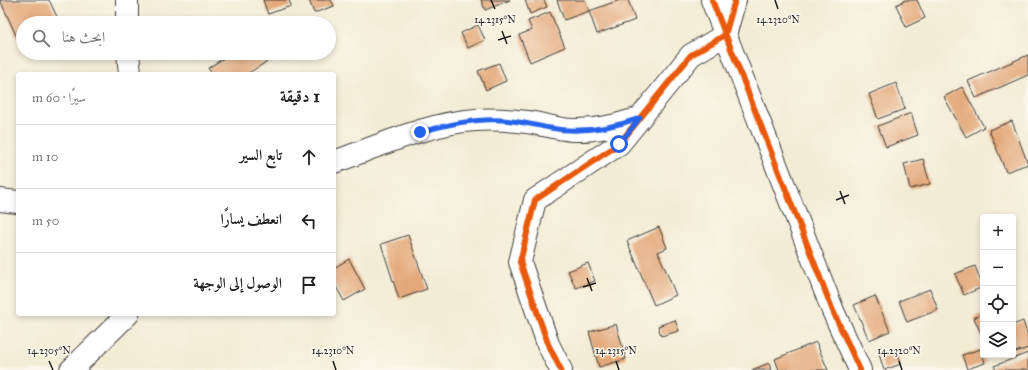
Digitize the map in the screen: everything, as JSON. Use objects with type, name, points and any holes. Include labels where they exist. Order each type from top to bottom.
[{"type":"street","points":[[127,0],[127,16]]},
{"type":"street","points":[[712,0],[834,311],[860,370]]},
{"type":"street","points":[[562,370],[548,344],[520,262],[535,200],[619,144],[691,55],[725,35],[735,0]]},
{"type":"street","points":[[129,60],[130,72]]},
{"type":"street","points":[[336,161],[420,132],[474,120],[501,120],[522,122],[551,128],[596,130],[640,118]]},
{"type":"street","points":[[0,200],[16,202]]},
{"type":"street","points":[[71,370],[126,316]]},
{"type":"building","points":[[0,0],[49,0],[57,16],[16,16],[16,35]]},
{"type":"building","points":[[263,0],[289,0],[291,6],[268,14]]},
{"type":"building","points":[[309,0],[331,0],[334,6],[314,13]]},
{"type":"building","points":[[481,0],[510,0],[485,10]]},
{"type":"building","points":[[525,0],[544,0],[547,7],[530,14]]},
{"type":"building","points":[[557,0],[585,0],[589,11],[564,20]]},
{"type":"building","points":[[620,0],[628,0],[635,20],[597,34],[589,11]]},
{"type":"building","points":[[906,0],[917,0],[925,18],[906,27],[896,5]]},
{"type":"building","points":[[550,12],[565,47],[530,62],[519,35],[532,30],[528,21]]},
{"type":"building","points":[[478,25],[485,40],[468,48],[461,33]]},
{"type":"building","points":[[1028,55],[1028,75],[976,98],[968,81]]},
{"type":"building","points":[[221,60],[270,60],[250,72],[211,72],[208,68]]},
{"type":"building","points":[[499,63],[506,81],[486,90],[478,71]]},
{"type":"building","points":[[896,83],[905,109],[878,119],[869,94]]},
{"type":"building","points":[[962,87],[984,127],[966,137],[944,97]]},
{"type":"building","points":[[911,113],[918,135],[886,147],[878,126]]},
{"type":"building","points":[[1012,121],[1028,164],[1006,172],[989,130]]},
{"type":"building","points":[[923,159],[930,184],[910,189],[904,164]]},
{"type":"building","points":[[659,227],[667,248],[658,252],[676,295],[654,305],[627,241]]},
{"type":"building","points":[[408,235],[427,289],[399,299],[381,244]]},
{"type":"building","points":[[349,259],[365,289],[344,301],[336,287],[336,267]]},
{"type":"building","points":[[588,263],[595,281],[576,288],[568,271]]},
{"type":"building","points":[[975,266],[980,279],[980,288],[964,295],[955,274]]},
{"type":"building","points":[[930,289],[938,310],[907,322],[899,301]]},
{"type":"building","points":[[875,296],[890,331],[869,340],[854,305]]},
{"type":"building","points":[[980,315],[980,331],[974,318]]},
{"type":"building","points":[[675,320],[679,331],[661,336],[658,326]]},
{"type":"building","points":[[1023,321],[1028,336],[1028,348],[1016,352],[1016,324]]},
{"type":"building","points":[[616,324],[626,359],[599,367],[589,332]]},
{"type":"building","points":[[816,342],[828,370],[779,370],[775,359]]},
{"type":"building","points":[[896,348],[901,364],[884,370],[879,354]]},
{"type":"building","points":[[980,349],[980,358],[984,358],[985,363],[967,369],[962,355]]},
{"type":"building","points":[[1028,353],[1028,370],[996,370],[994,366],[1016,358]]},
{"type":"building","points":[[769,363],[771,370],[752,370]]},
{"type":"cycle path","points":[[712,0],[833,311],[860,370]]},
{"type":"cycle path","points":[[561,370],[548,344],[520,262],[535,200],[619,144],[691,55],[725,35],[735,0]]},
{"type":"route","points":[[420,132],[474,120],[528,122],[551,128],[596,130],[640,118],[619,144]]}]
